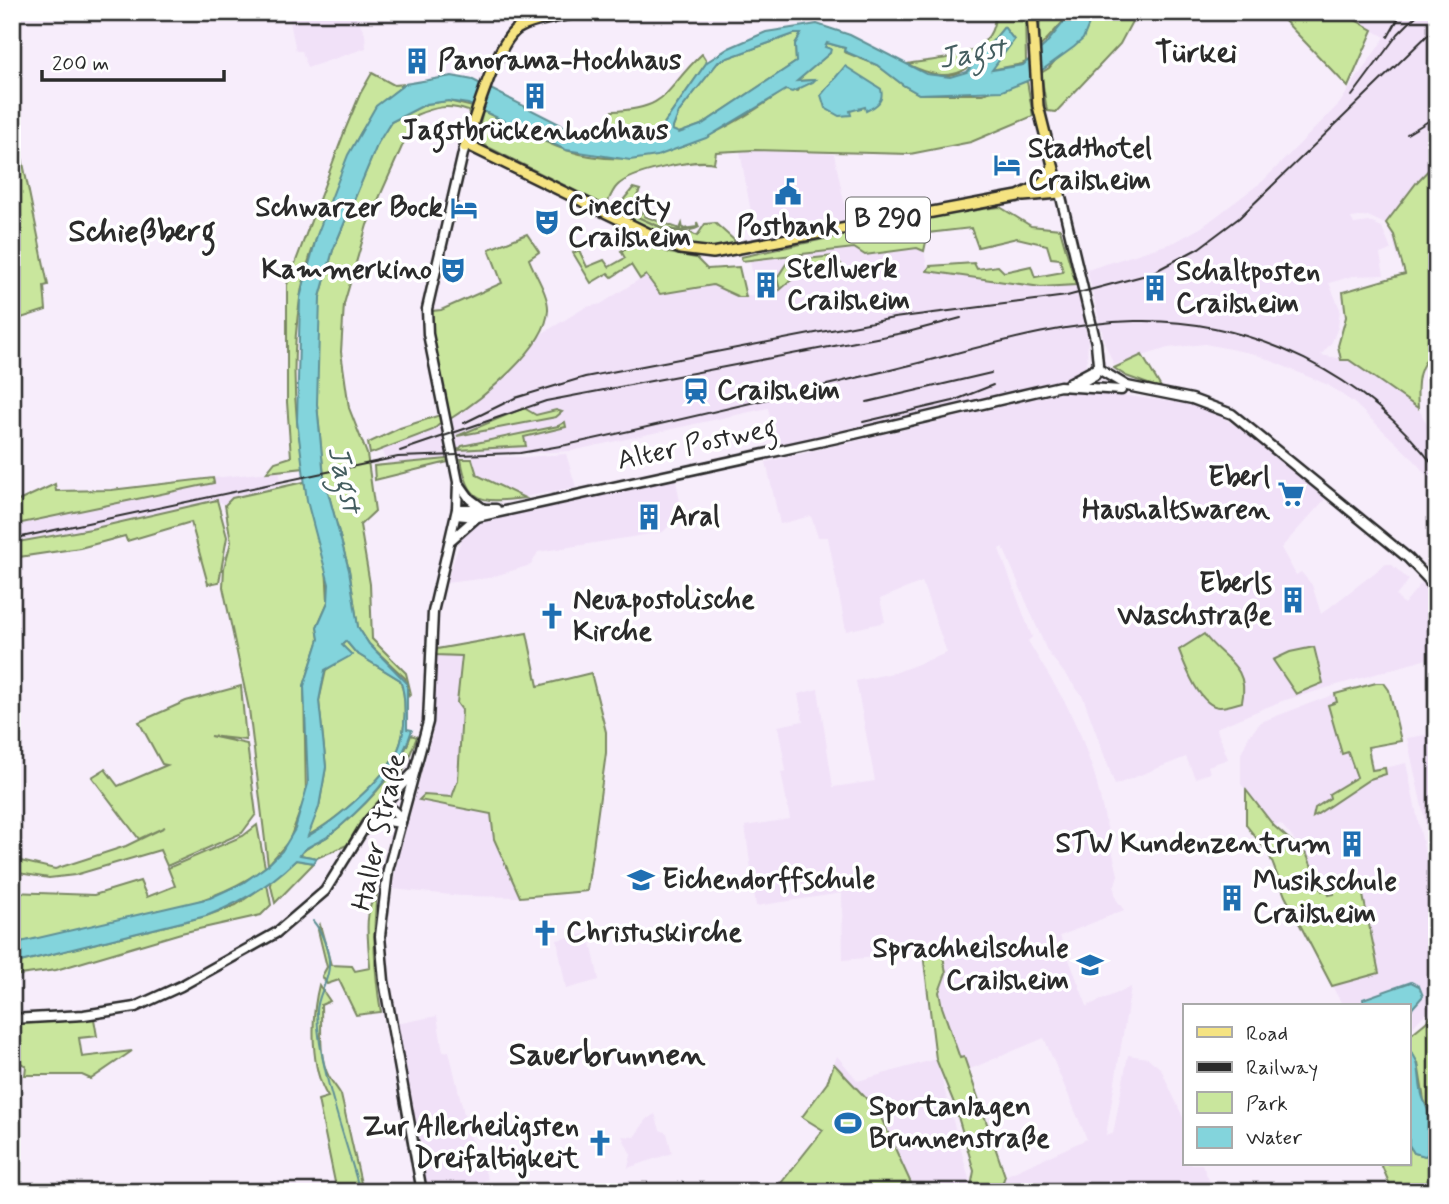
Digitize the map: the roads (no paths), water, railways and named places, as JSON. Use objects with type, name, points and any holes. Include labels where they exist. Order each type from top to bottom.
[{"type":"main road","points":[[465,147],[499,56],[510,36],[522,26],[580,12]]},
{"type":"main road","points":[[1032,12],[1038,106],[1096,343],[1097,368],[1101,379],[1121,390]]},
{"type":"main road","name":"B 290","points":[[465,147],[680,249],[703,252],[738,251],[1018,196],[1034,190],[1048,178],[1053,167]]},
{"type":"main road","name":"Haller Straße","points":[[422,1192],[394,1041],[381,945],[385,888],[428,722],[433,612],[452,539],[456,512],[458,482],[432,357],[427,309],[465,147]]},
{"type":"main road","points":[[1034,190],[1050,189],[1060,193]]},
{"type":"main road","name":"B 290","points":[[1018,196],[1050,196],[1060,193]]},
{"type":"main road","points":[[1075,386],[1092,378],[1097,368]]},
{"type":"main road","points":[[1097,368],[1127,386],[1182,397],[1222,409],[1255,430],[1408,558],[1429,580],[1437,598]]},
{"type":"main road","name":"Alter Postweg","points":[[452,539],[477,517],[507,509],[838,439],[1060,386],[1097,368]]},
{"type":"main road","name":"Alter Postweg","points":[[1060,386],[1182,397]]},
{"type":"main road","points":[[458,482],[464,493],[483,509]]},
{"type":"main road","name":"Alter Postweg","points":[[456,512],[507,509]]},
{"type":"main road","name":"Alter Postweg","points":[[456,512],[477,517]]},
{"type":"main road","points":[[12,1018],[111,1012],[143,1004],[276,933],[306,910],[340,871],[376,812],[403,787],[417,765]]},
{"type":"main road","points":[[376,812],[390,809],[402,821]]},
{"type":"main road","points":[[357,841],[376,821],[402,821]]},
{"type":"water","points":[[1072,12],[1094,12],[1083,39],[1074,47],[1027,81],[1002,91],[919,94],[877,65],[844,51],[845,48],[827,43],[825,47],[831,49],[830,53],[797,81],[815,80],[813,82],[792,92],[786,90],[706,138],[657,156],[630,160],[566,150],[468,104],[448,101],[426,104],[391,122],[378,143],[333,250],[320,297],[317,404],[324,477],[349,570],[358,627],[369,644],[407,683],[407,729],[412,730],[406,746],[389,775],[366,802],[327,837],[302,852],[300,855],[317,858],[314,863],[296,860],[254,893],[206,916],[12,964],[12,944],[210,898],[243,883],[282,851],[295,829],[308,784],[304,686],[319,639],[317,627],[328,602],[329,584],[307,501],[297,421],[300,298],[317,235],[348,155],[376,106],[405,84],[452,76],[473,80],[569,129],[621,138],[656,135],[707,62],[729,48],[766,32],[817,24],[850,35],[926,74],[950,77],[967,72],[1004,27],[1014,40],[992,70],[1023,65],[1045,45]],"holes":[[[794,34],[801,34],[795,44],[796,62],[701,125],[679,133],[672,130],[679,112],[719,61]],[[346,641],[356,653],[400,680],[405,705],[403,734],[392,761],[372,785],[345,810],[308,836],[319,807],[326,767],[319,701],[325,670],[352,655],[342,645]]]},
{"type":"water","points":[[845,66],[881,89],[881,97],[876,105],[866,111],[865,107],[850,111],[851,115],[839,116],[825,108],[821,95]]},
{"type":"water","points":[[1411,982],[1419,986],[1423,996],[1410,1011],[1410,1004],[1364,1004],[1363,999]]},
{"type":"water","points":[[1410,1051],[1416,1060],[1421,1092],[1433,1123],[1437,1148],[1425,1156],[1414,1153],[1410,1147]]},
{"type":"waterway","points":[[313,921],[322,936],[329,961],[327,978],[317,1007],[322,1057],[360,1192]]},
{"type":"railway","points":[[1388,37],[1402,12]]},
{"type":"railway","points":[[1352,96],[1398,34],[1420,12]]},
{"type":"railway","points":[[464,423],[515,398],[585,377],[894,318],[1067,296],[1150,274],[1199,248],[1239,218],[1437,26]]},
{"type":"railway","points":[[1407,134],[1437,116]]},
{"type":"railway","points":[[400,451],[546,401],[908,332],[961,318]]},
{"type":"railway","points":[[12,539],[398,457],[520,453],[566,445],[1041,333],[1135,321],[1179,323],[1222,330],[1264,342],[1304,359],[1342,381],[1377,407],[1409,436],[1437,470]]},
{"type":"railway","points":[[867,402],[991,373]]},
{"type":"railway","points":[[863,422],[953,401],[993,385]]},
{"type":"place","name":"Panorama-Hochhaus","points":[[417,61]]},
{"type":"place","name":"Jagstbrückenhochhaus","points":[[535,96]]},
{"type":"place","name":"Stadthotel Crailsheim","points":[[1007,165]]},
{"type":"place","name":"Postbank","points":[[788,192]]},
{"type":"place","name":"Schwarzer Bock","points":[[464,208]]},
{"type":"place","name":"Cinecity Crailsheim","points":[[547,222]]},
{"type":"place","name":"Kammerkino","points":[[453,270]]},
{"type":"place","name":"Stellwerk Crailsheim","points":[[766,285]]},
{"type":"place","name":"Schaltposten Crailsheim","points":[[1155,288]]},
{"type":"place","name":"Crailsheim","points":[[696,391]]},
{"type":"place","name":"Eberl Haushaltswaren","points":[[1291,494]]},
{"type":"place","name":"Aral","points":[[649,517]]},
{"type":"place","name":"Eberls Waschstraße","points":[[1293,600]]},
{"type":"place","name":"Neuapostolische Kirche","points":[[552,616]]},
{"type":"place","name":"STW Kundenzentrum","points":[[1352,844]]},
{"type":"place","name":"Eichendorffschule","points":[[641,880]]},
{"type":"place","name":"Musikschule Crailsheim","points":[[1232,898]]},
{"type":"place","name":"Christuskirche","points":[[545,933]]},
{"type":"place","name":"Sprachheilschule Crailsheim","points":[[1090,965]]},
{"type":"place","name":"Sportanlagen Brunnenstraße","points":[[848,1123]]},
{"type":"place","name":"Zur Allerheiligsten Dreifaltigkeit","points":[[600,1143]]},
{"type":"district","name":"Türkei","points":[[1196,53]]},
{"type":"district","name":"Schießberg","points":[[142,232]]},
{"type":"district","name":"Sauerbrunnen","points":[[607,1055]]},
{"type":"water label","name":"Jagst","points":[[972,54]]},
{"type":"water label","name":"Jagst","points":[[344,479]]}]
